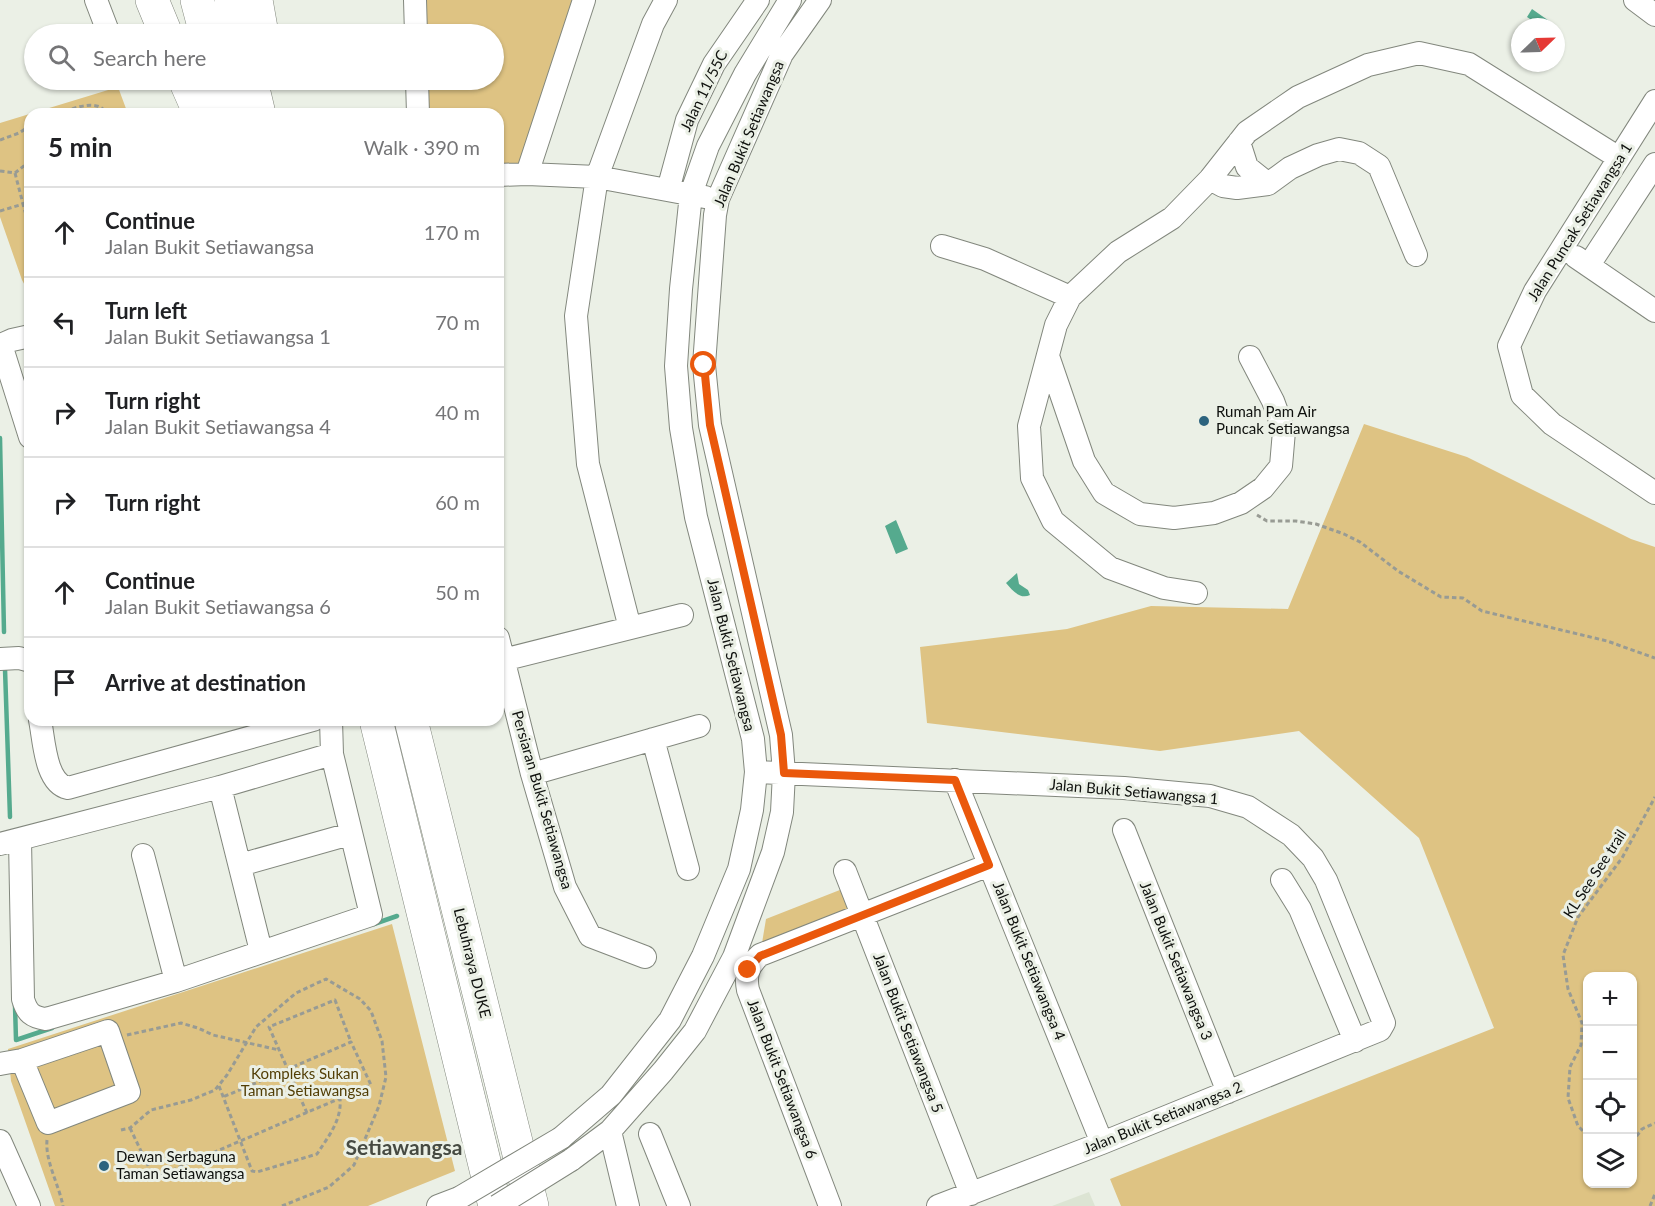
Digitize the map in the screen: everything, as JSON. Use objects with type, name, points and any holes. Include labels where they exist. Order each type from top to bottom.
[{"type":"highway","points":[[152,0],[162,24]]},
{"type":"highway","points":[[167,0],[174,24]]},
{"type":"highway","points":[[197,0],[203,24]]},
{"type":"highway","points":[[231,0],[237,24]]},
{"type":"highway","points":[[256,0],[260,24]]},
{"type":"highway","points":[[189,90],[197,108]]},
{"type":"highway","points":[[193,90],[198,108]]},
{"type":"highway","points":[[220,90],[224,108]]},
{"type":"highway","points":[[254,90],[258,108]]},
{"type":"highway","points":[[272,90],[276,108]]},
{"type":"highway","points":[[377,726],[496,1206]]},
{"type":"highway","name":"Lebuhraya DUKE","points":[[412,726],[532,1206]]},
{"type":"street","points":[[96,0],[105,24]]},
{"type":"street","points":[[415,0],[416,24]]},
{"type":"street","points":[[526,174],[584,0]]},
{"type":"street","points":[[630,628],[588,464],[576,316],[597,177],[649,34],[666,0]]},
{"type":"street","name":"Jalan 11/55C","points":[[668,190],[687,120],[714,64],[758,0]]},
{"type":"street","name":"Jalan Bukit Setiawangsa","points":[[449,1202],[561,1138],[611,1095],[670,1020],[703,956],[739,869],[752,810],[756,772],[753,739],[696,517],[681,428],[676,366],[691,194],[708,146],[745,74],[790,0]]},
{"type":"street","name":"Jalan Bukit Setiawangsa","points":[[496,1206],[571,1160],[610,1131],[696,1031],[734,957],[773,852],[782,812],[784,773],[781,735],[710,425],[704,365],[718,199],[782,54],[820,0]]},
{"type":"street","points":[[1635,0],[1655,15]]},
{"type":"street","points":[[1196,593],[1164,588],[1110,568],[1053,521],[1032,478],[1029,426],[1056,325],[1071,297],[1118,252],[1172,218],[1210,178],[1247,132],[1298,97],[1368,65],[1419,53],[1469,64],[1619,158]]},
{"type":"street","points":[[417,90],[418,108]]},
{"type":"street","name":"Jalan Puncak Setiawangsa 1","points":[[1655,101],[1535,291],[1509,346],[1522,395],[1552,424],[1655,493]]},
{"type":"street","points":[[1239,142],[1246,167],[1268,184]]},
{"type":"street","points":[[1210,178],[1223,186],[1237,188],[1268,184],[1290,168],[1318,155],[1339,149],[1359,153],[1378,166],[1416,255]]},
{"type":"street","points":[[1592,260],[1655,164]]},
{"type":"street","points":[[504,175],[597,177],[718,199]]},
{"type":"street","points":[[942,246],[985,259],[1071,297]]},
{"type":"street","points":[[1562,248],[1592,260],[1655,296]]},
{"type":"street","points":[[1592,260],[1655,311]]},
{"type":"street","points":[[24,337],[3,344],[3,351],[24,418]]},
{"type":"street","points":[[1048,356],[1084,461],[1104,493],[1140,514],[1174,518],[1214,513],[1241,503],[1263,488],[1281,466],[1284,430],[1273,401],[1250,357]]},
{"type":"street","points":[[504,660],[682,615]]},
{"type":"street","name":"Persiaran Bukit Setiawangsa","points":[[504,664],[532,774],[565,887],[590,936],[645,957]]},
{"type":"street","points":[[41,726],[53,777],[62,787],[68,788],[291,726]]},
{"type":"street","points":[[331,726],[332,754],[371,915],[176,981],[46,1019],[30,1014],[23,999],[11,842],[220,787],[332,754]]},
{"type":"street","points":[[532,774],[699,726]]},
{"type":"street","points":[[654,739],[688,869]]},
{"type":"street","name":"Jalan Bukit Setiawangsa 1","points":[[756,772],[1124,788],[1210,796],[1248,807],[1291,835],[1313,858],[1326,880],[1384,1023]]},
{"type":"street","name":"Jalan Bukit Setiawangsa 4","points":[[955,780],[1102,1143]]},
{"type":"street","points":[[220,787],[261,951]]},
{"type":"street","name":"Jalan Bukit Setiawangsa 3","points":[[1124,830],[1228,1092]]},
{"type":"street","points":[[240,865],[350,834]]},
{"type":"street","points":[[143,855],[176,981]]},
{"type":"street","name":"Jalan Bukit Setiawangsa 6","points":[[830,1206],[748,990],[746,981],[748,970],[760,956],[989,865]]},
{"type":"street","name":"Jalan Bukit Setiawangsa 5","points":[[845,871],[971,1194]]},
{"type":"street","points":[[1282,880],[1300,909],[1355,1041]]},
{"type":"street","name":"Jalan Bukit Setiawangsa 2","points":[[938,1206],[1355,1041],[1380,1030],[1384,1023]]},
{"type":"street","points":[[108,1031],[129,1092],[48,1123],[11,1062],[108,1031]]},
{"type":"street","points":[[610,1131],[628,1206]]},
{"type":"street","points":[[650,1134],[679,1206]]},
{"type":"street","points":[[0,1141],[29,1206]]},
{"type":"path","points":[[75,108],[90,105],[102,108]]},
{"type":"path","points":[[0,140],[24,130]]},
{"type":"path","points":[[0,171],[15,173],[24,166]]},
{"type":"path","points":[[15,173],[24,208]]},
{"type":"path","points":[[0,211],[23,204]]},
{"type":"path","points":[[1241,503],[1267,522],[1296,521],[1316,524],[1344,534],[1360,542],[1398,571],[1441,597],[1463,598],[1482,610],[1608,641],[1655,658]]},
{"type":"path","name":"KL See See trail","points":[[1585,1134],[1578,1126],[1568,1098],[1570,1067],[1581,1045],[1582,1023],[1568,989],[1563,955],[1578,917],[1622,858],[1655,797]]},
{"type":"path","points":[[122,1130],[130,1128],[151,1110],[191,1100],[214,1090],[227,1075],[256,1027],[296,993],[326,979],[360,999],[370,1011],[382,1041],[386,1077],[379,1106],[354,1165],[329,1187],[282,1206]]},
{"type":"path","points":[[130,1128],[154,1178],[241,1142],[371,1085],[335,1000],[269,1027],[307,1113]]},
{"type":"path","points":[[111,1040],[181,1023],[213,1035],[279,1050]]},
{"type":"path","points":[[223,1097],[351,1042]]},
{"type":"path","points":[[219,1085],[252,1171],[257,1172],[317,1154],[341,1110],[340,1099]]},
{"type":"path","points":[[48,1123],[46,1150],[63,1206]]},
{"type":"path","points":[[1637,1136],[1642,1130],[1655,1123]]},
{"type":"path","points":[[1650,1206],[1655,1194]]},
{"type":"shaded area","points":[[1532,9],[1545,18],[1528,18]]},
{"type":"shaded area","points":[[896,520],[908,549],[896,554],[885,526]]},
{"type":"shaded area","points":[[1017,573],[1019,584],[1028,590],[1030,595],[1020,595],[1006,583]]},
{"type":"shaded area","points":[[1089,1192],[1095,1206],[1052,1206]]},
{"type":"green space","points":[[423,0],[575,0],[520,164],[504,164],[504,108],[426,108],[425,90],[504,90],[504,24],[424,24]]},
{"type":"green space","points":[[108,90],[119,90],[126,108],[49,108]]},
{"type":"green space","points":[[24,116],[24,284],[0,217],[0,123]]},
{"type":"green space","points":[[1364,424],[1467,457],[1631,539],[1655,547],[1655,1206],[1121,1206],[1110,1179],[1494,1028],[1419,838],[1299,731],[1160,751],[927,723],[920,647],[1067,629],[1151,606],[1288,609]]},
{"type":"green space","points":[[850,886],[862,916],[760,955],[766,919]]},
{"type":"green space","name":"Kompleks Sukan Taman Setiawangsa","points":[[392,924],[455,1171],[368,1206],[55,1206],[11,1081],[8,1049]]},
{"type":"waterway","points":[[0,438],[4,632]]},
{"type":"waterway","points":[[5,669],[10,817]]},
{"type":"waterway","points":[[374,924],[397,916]]},
{"type":"waterway","points":[[15,1005],[16,1040],[52,1028]]},
{"type":"place","name":"Rumah Pam Air Puncak Setiawangsa","points":[[1204,421]]},
{"type":"place","name":"Dewan Serbaguna Taman Setiawangsa","points":[[104,1166]]},
{"type":"district","name":"Setiawangsa","points":[[404,1148]]},
{"type":"route","points":[[704,365],[710,425],[781,735],[784,773],[955,780],[989,865],[760,956],[748,970]]}]
